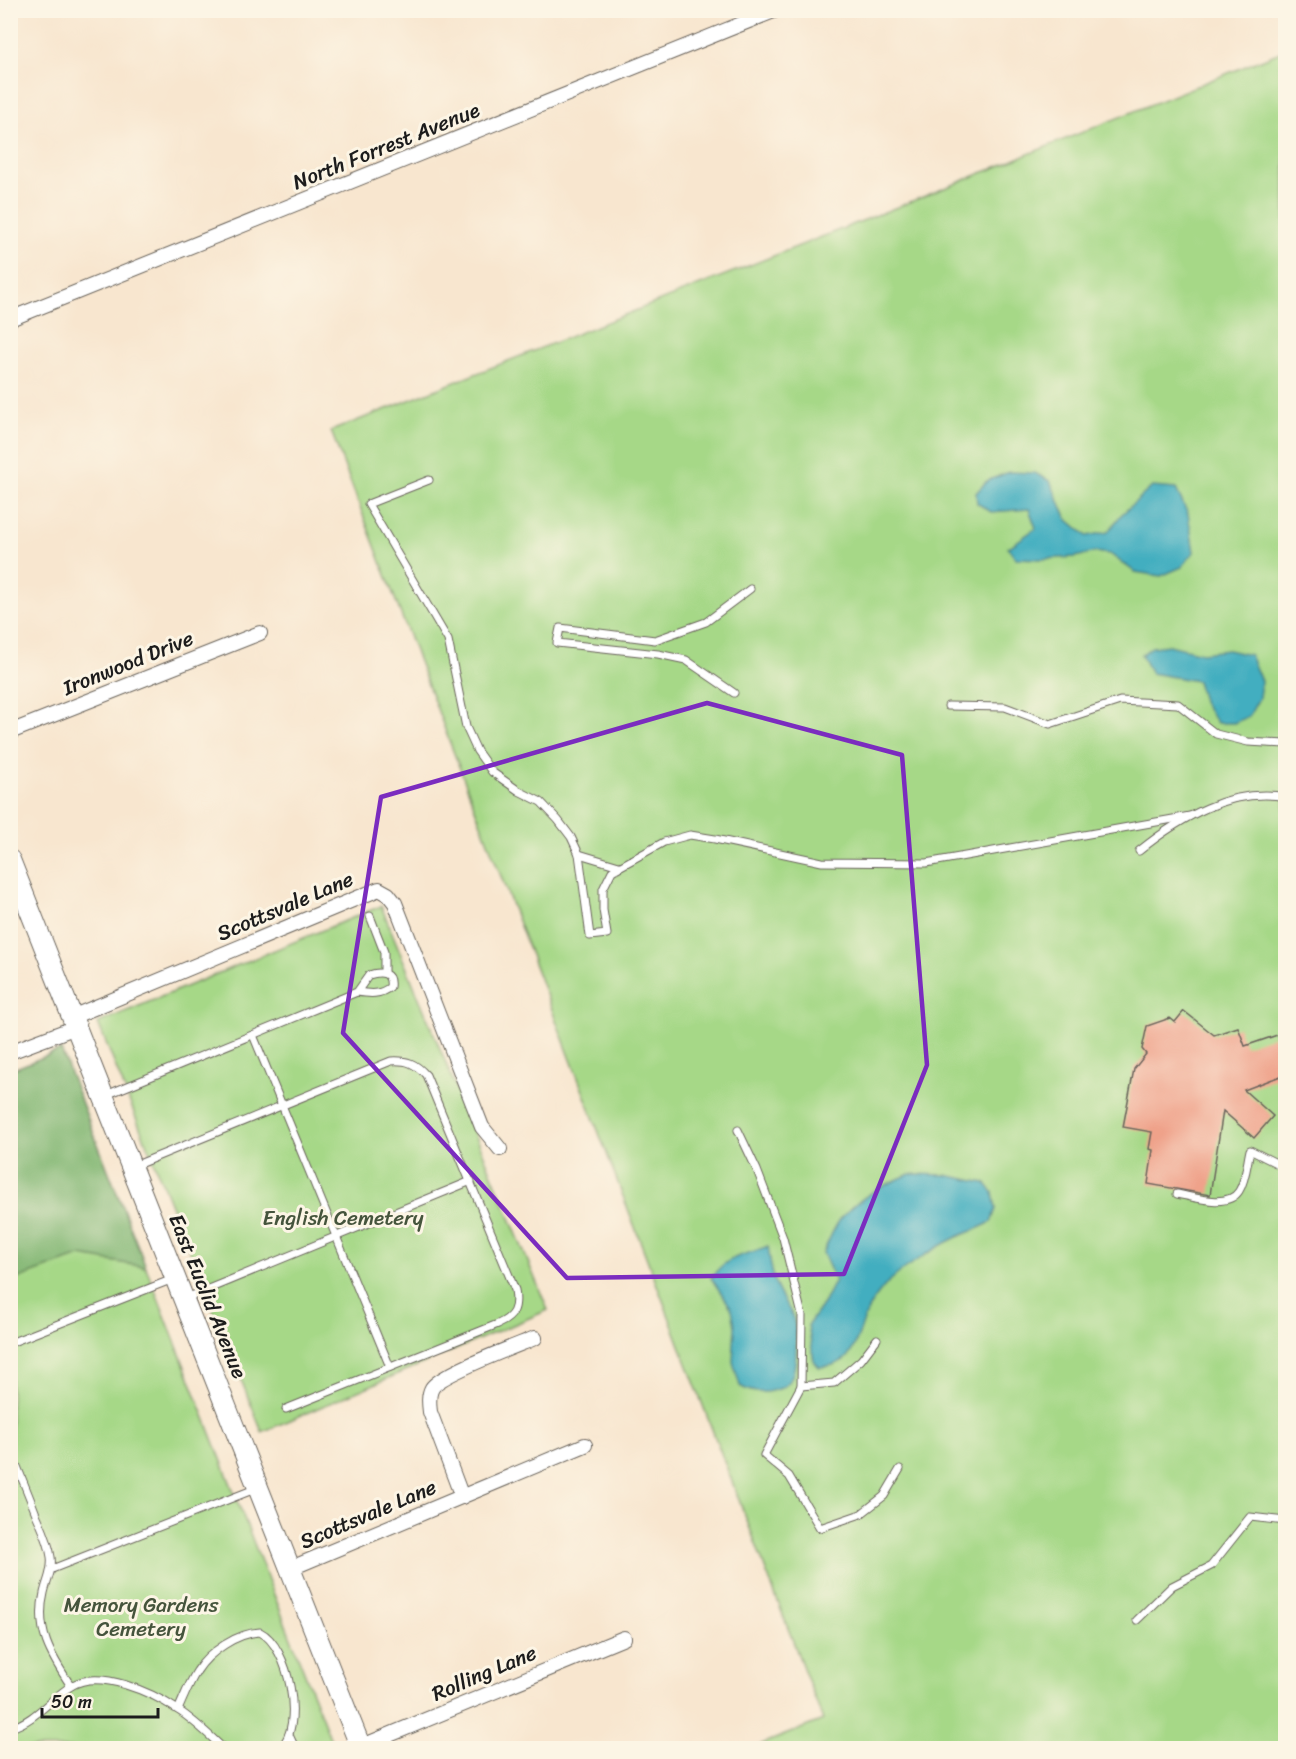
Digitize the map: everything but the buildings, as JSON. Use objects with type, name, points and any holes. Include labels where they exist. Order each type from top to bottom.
[{"type":"main road","name":"East Euclid Avenue","points":[[10,860],[360,1748]]},
{"type":"street","name":"North Forrest Avenue","points":[[10,320],[776,10]]},
{"type":"street","name":"Ironwood Drive","points":[[10,732],[260,633]]},
{"type":"street","name":"Scottsvale Lane","points":[[74,1022],[379,889],[388,894],[395,903],[483,1127],[500,1149]]},
{"type":"street","points":[[10,1052],[74,1022]]},
{"type":"street","name":"Scottsvale Lane","points":[[462,1497],[430,1412],[428,1400],[432,1387],[447,1377],[534,1338]]},
{"type":"street","name":"Scottsvale Lane","points":[[289,1569],[585,1445]]},
{"type":"street","name":"Rolling Lane","points":[[360,1748],[624,1638]]},
{"type":"lane","points":[[429,480],[368,504],[448,640],[466,727],[477,751],[492,772],[519,791],[541,802],[571,837],[579,854],[590,936],[607,934],[603,910],[603,889],[612,870],[664,842],[690,835],[822,862],[926,863],[1190,816]]},
{"type":"lane","points":[[734,693],[686,660],[658,654],[557,643],[560,628],[655,640],[706,622],[750,589]]},
{"type":"lane","points":[[948,706],[1005,707],[1050,724],[1120,701],[1178,704],[1216,734],[1248,742],[1286,744]]},
{"type":"lane","points":[[1139,850],[1167,828],[1213,805],[1245,796],[1286,797]]},
{"type":"lane","points":[[579,854],[619,866]]},
{"type":"lane","points":[[103,1096],[357,992],[375,994],[384,992],[390,987],[391,981],[384,972],[384,952],[370,916]]},
{"type":"lane","points":[[357,992],[369,975],[384,972]]},
{"type":"lane","points":[[253,1035],[390,1367]]},
{"type":"lane","points":[[132,1167],[391,1061],[407,1060],[426,1075],[515,1290],[516,1308],[507,1320],[286,1409]]},
{"type":"lane","points":[[738,1130],[758,1170],[783,1238],[802,1315],[801,1386],[764,1455],[789,1476],[820,1528],[861,1514],[884,1496],[900,1470]]},
{"type":"lane","points":[[1177,1194],[1222,1201],[1234,1197],[1239,1192],[1250,1150],[1286,1168]]},
{"type":"lane","points":[[184,1299],[471,1181]]},
{"type":"lane","points":[[10,1343],[175,1278]]},
{"type":"lane","points":[[801,1386],[834,1383],[861,1360],[877,1339]]},
{"type":"lane","points":[[10,1450],[48,1545],[52,1569],[42,1599],[41,1626],[50,1652],[71,1686]]},
{"type":"lane","points":[[52,1569],[258,1488]]},
{"type":"lane","points":[[1137,1620],[1172,1586],[1211,1566],[1251,1517],[1286,1521]]},
{"type":"lane","points":[[178,1710],[197,1671],[205,1661],[245,1634],[260,1632],[277,1647],[288,1676],[290,1735],[295,1749]]},
{"type":"lane","points":[[10,1728],[36,1714],[71,1686],[91,1680],[123,1684],[149,1694],[178,1710],[201,1727],[223,1749]]},
{"type":"lane","points":[[280,1749],[290,1735]]},
{"type":"highlighted area","points":[[707,703],[902,755],[927,1065],[844,1274],[567,1278],[343,1033],[381,797]]},
{"type":"green space","points":[[1285,50],[1285,1748],[752,1748],[823,1720],[331,431],[930,194]]},
{"type":"green space","name":"English Cemetery","points":[[381,906],[548,1310],[262,1432],[98,1023]]},
{"type":"green space","name":"Memory Gardens Cemetery","points":[[61,1050],[334,1748],[11,1748],[11,1070]]},
{"type":"green space","points":[[61,1050],[146,1267],[80,1256],[11,1281],[11,1070]]},
{"type":"water","points":[[1009,472],[1035,473],[1050,481],[1067,519],[1087,536],[1108,532],[1121,515],[1152,487],[1176,489],[1188,514],[1194,552],[1182,567],[1161,576],[1135,572],[1110,554],[1094,552],[1076,557],[1016,558],[1008,548],[1036,528],[1029,509],[991,512],[977,503],[976,493],[987,481]]},
{"type":"water","points":[[1169,645],[1202,653],[1228,650],[1250,655],[1261,681],[1259,698],[1249,716],[1234,723],[1217,723],[1204,704],[1197,681],[1151,673],[1141,655],[1152,647]]},
{"type":"water","points":[[910,1174],[945,1175],[985,1183],[993,1192],[996,1209],[991,1222],[945,1243],[898,1274],[871,1304],[848,1356],[841,1362],[819,1367],[814,1361],[808,1325],[824,1302],[835,1280],[823,1253],[832,1233],[840,1220],[858,1202],[883,1186]]},
{"type":"water","points":[[768,1246],[775,1283],[794,1321],[796,1357],[793,1374],[788,1384],[766,1392],[757,1392],[740,1386],[733,1362],[735,1326],[732,1309],[711,1278],[730,1260]]}]
